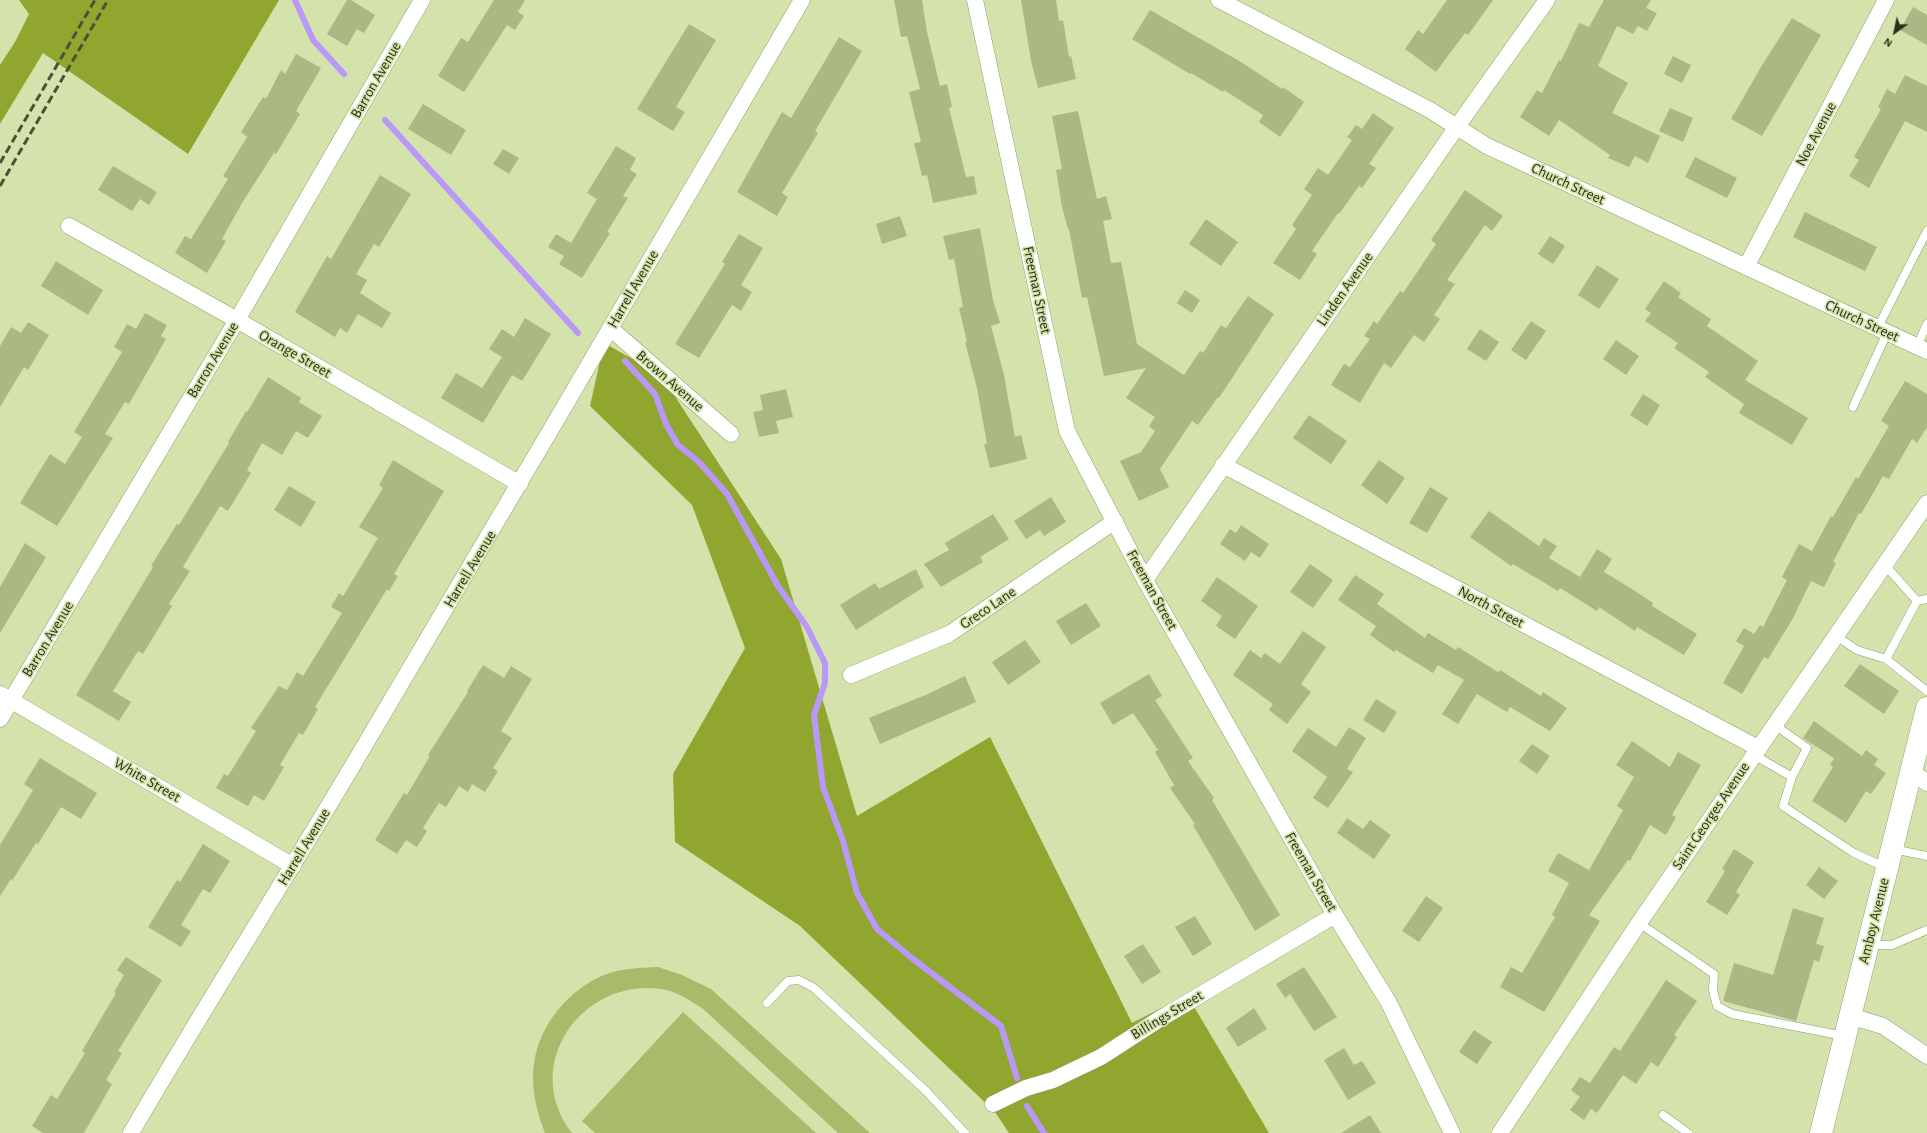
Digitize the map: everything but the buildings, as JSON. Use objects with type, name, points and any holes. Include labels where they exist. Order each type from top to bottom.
[{"type":"main road","name":"Amboy Avenue","points":[[1821,1133],[1890,858],[1919,777],[1927,708]]},
{"type":"street","name":"Barron Avenue","points":[[0,718],[6,698],[237,320],[422,0]]},
{"type":"street","name":"Harrell Avenue","points":[[131,1133],[167,1071],[293,866],[520,484],[802,0]]},
{"type":"street","name":"Freeman Street","points":[[975,0],[1067,431],[1145,580],[1335,915],[1389,1003],[1452,1133]]},
{"type":"street","name":"Church Street","points":[[1219,0],[1430,110],[1456,128],[1487,146],[1922,349]]},
{"type":"street","name":"Linden Avenue","points":[[1145,580],[1456,128],[1547,0]]},
{"type":"street","name":"Noe Avenue","points":[[1746,267],[1886,0]]},
{"type":"street","name":"Orange Street","points":[[69,226],[237,320],[520,484]]},
{"type":"street","name":"Brown Avenue","points":[[610,328],[730,434]]},
{"type":"street","name":"North Street","points":[[1224,465],[1756,752]]},
{"type":"street","name":"Saint Georges Avenue","points":[[1500,1133],[1639,923],[1927,503]]},
{"type":"street","name":"Greco Lane","points":[[851,675],[950,634],[1114,522]]},
{"type":"street","name":"White Street","points":[[6,698],[293,866]]},
{"type":"street","name":"Billings Street","points":[[993,1104],[1026,1088],[1053,1080],[1101,1057],[1158,1020],[1335,915]]},
{"type":"street","points":[[1850,1016],[1883,1026],[1927,1056]]},
{"type":"lane","points":[[1853,407],[1883,330],[1927,231]]},
{"type":"lane","points":[[1922,349],[1927,324]]},
{"type":"lane","points":[[1884,564],[1917,601]]},
{"type":"lane","points":[[1917,601],[1927,599]]},
{"type":"lane","points":[[1886,659],[1917,601]]},
{"type":"lane","points":[[1836,636],[1857,650],[1886,659],[1927,691]]},
{"type":"lane","points":[[1775,726],[1806,748],[1792,777],[1783,806],[1854,852],[1890,858],[1927,856]]},
{"type":"lane","points":[[1756,752],[1792,777]]},
{"type":"lane","points":[[1639,923],[1714,974],[1713,990],[1717,1006],[1732,1014],[1845,1037]]},
{"type":"lane","points":[[1868,944],[1892,945],[1927,930]]},
{"type":"lane","points":[[766,1003],[788,981],[799,980],[814,988],[926,1091],[965,1133]]},
{"type":"lane","points":[[1663,1115],[1688,1133]]},
{"type":"green space","points":[[19,0],[279,0],[188,154],[43,53],[0,124],[0,65],[15,42],[29,14]]},
{"type":"green space","points":[[604,343],[661,375],[781,559],[857,816],[990,737],[1132,1023],[1187,995],[1269,1133],[1009,1133],[995,1112],[800,926],[675,842],[673,774],[745,648],[692,505],[590,406]]},
{"type":"green space","points":[[658,967],[682,975],[711,989],[870,1133],[838,1133],[702,1008],[667,990],[632,989],[606,997],[584,1012],[567,1032],[556,1055],[553,1081],[558,1107],[572,1133],[545,1133],[535,1098],[533,1081],[537,1049],[543,1033],[552,1018],[564,1003],[595,979],[619,971]]},
{"type":"green space","points":[[683,1012],[816,1133],[595,1133],[582,1121]]},
{"type":"waterway","points":[[295,0],[313,40],[344,74]]},
{"type":"waterway","points":[[385,120],[578,333]]},
{"type":"waterway","points":[[625,361],[655,394],[666,424],[678,445],[699,462],[727,494],[778,586],[807,627],[825,663],[825,683],[814,715],[823,787],[843,841],[857,893],[877,929],[913,959],[1001,1026],[1017,1078]]},
{"type":"waterway","points":[[1027,1106],[1044,1133]]},
{"type":"railway","points":[[0,163],[95,0]]},
{"type":"railway","points":[[0,186],[108,0]]}]
